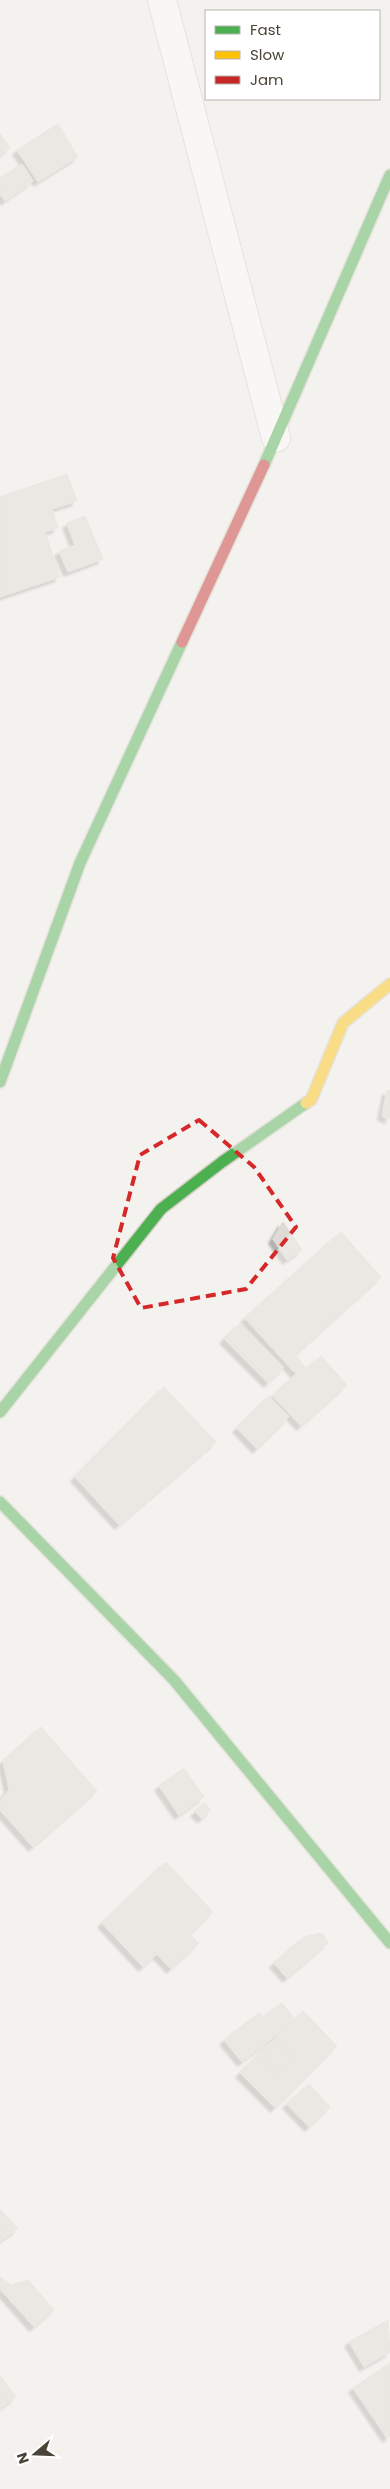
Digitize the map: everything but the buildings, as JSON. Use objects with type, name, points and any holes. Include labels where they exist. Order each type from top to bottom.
[{"type":"street","points":[[162,0],[276,438]]},
{"type":"street","points":[[0,1082],[80,863],[276,438],[390,175]]},
{"type":"street","points":[[0,1412],[161,1209],[222,1162],[311,1100],[343,1023],[390,984]]},
{"type":"street","points":[[0,1502],[174,1680],[390,1943]]},
{"type":"highlighted area","points":[[199,1120],[254,1167],[296,1227],[246,1289],[141,1308],[113,1258],[140,1155]]},
{"type":"traffic: fast","points":[[264,465],[390,175]]},
{"type":"traffic: fast","points":[[0,1082],[80,863],[182,642]]},
{"type":"traffic: fast","points":[[0,1412],[161,1209],[222,1162],[306,1103]]},
{"type":"traffic: fast","points":[[0,1502],[174,1680],[390,1943]]},
{"type":"traffic: slow","points":[[306,1103],[311,1100],[343,1023],[390,984]]},
{"type":"traffic: jam","points":[[182,642],[264,465]]}]
